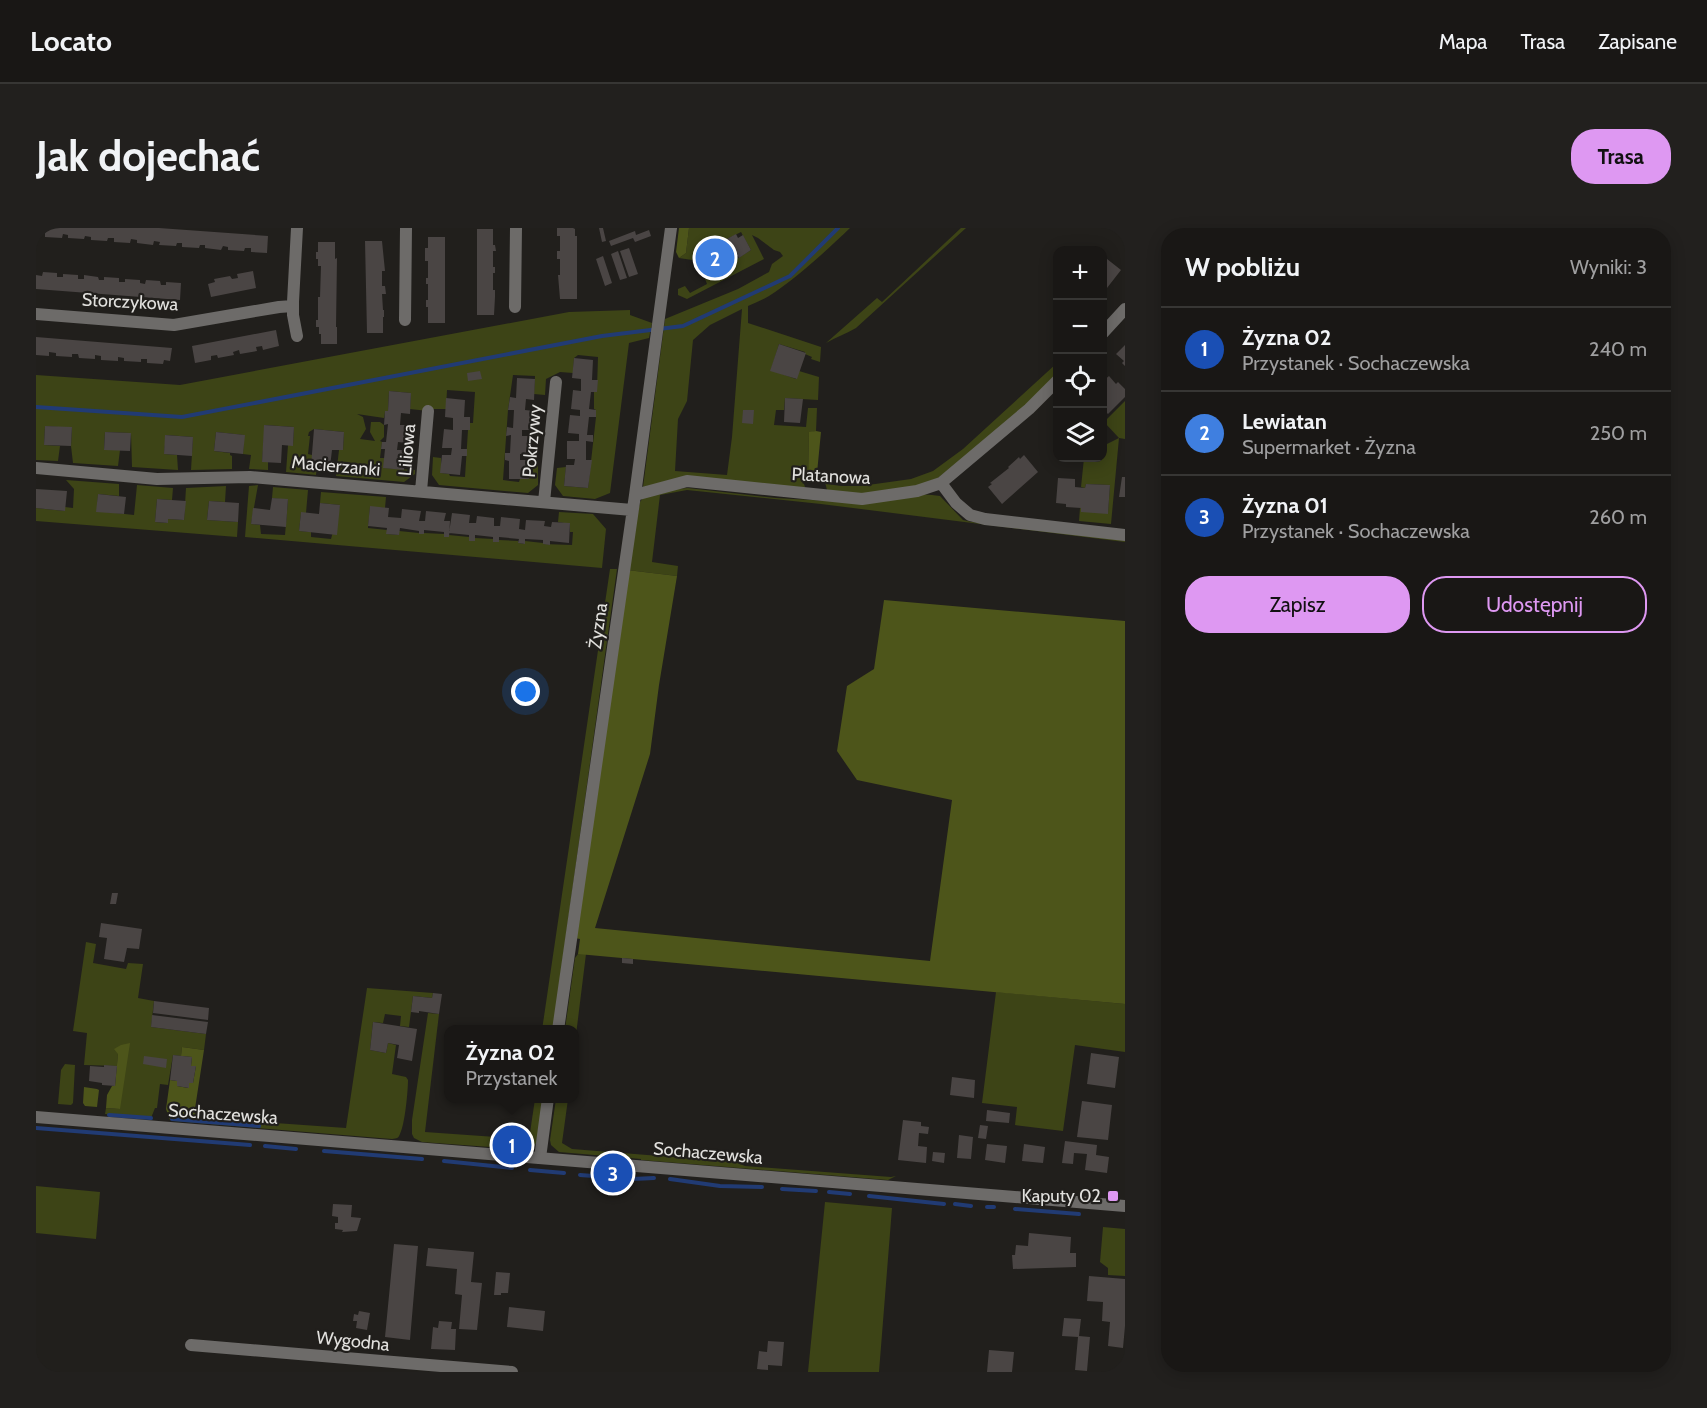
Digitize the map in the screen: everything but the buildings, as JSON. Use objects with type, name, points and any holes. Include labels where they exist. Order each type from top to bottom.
[{"type":"street","points":[[297,228],[292,306],[297,336]]},
{"type":"street","points":[[405,320],[406,228]]},
{"type":"street","points":[[515,307],[516,228]]},
{"type":"street","name":"Żyzna","points":[[559,1025],[671,228]]},
{"type":"street","name":"Storczykowa","points":[[36,314],[174,325],[292,306]]},
{"type":"street","points":[[1107,329],[1125,309]]},
{"type":"street","name":"Pokrzywy","points":[[544,502],[556,382]]},
{"type":"street","name":"Platanowa","points":[[635,495],[687,482],[861,500],[917,491],[940,483],[1029,409],[1053,385]]},
{"type":"street","name":"Liliowa","points":[[421,491],[428,411]]},
{"type":"street","name":"Macierzanki","points":[[36,468],[157,479],[250,477],[632,510]]},
{"type":"street","points":[[940,483],[956,503],[970,515],[985,519],[1125,535]]},
{"type":"street","points":[[540,1158],[547,1103]]},
{"type":"street","name":"Sochaczewska","points":[[36,1117],[1125,1206]]},
{"type":"street","name":"Wygodna","points":[[191,1345],[512,1372]]},
{"type":"green space","points":[[679,228],[689,228],[686,253],[679,258],[676,252]]},
{"type":"green space","points":[[689,228],[850,228],[790,281],[769,296],[748,306],[748,323],[821,347],[820,362],[811,359],[812,357],[805,352],[779,344],[771,370],[796,379],[799,371],[819,377],[818,400],[785,398],[784,410],[776,410],[774,425],[806,427],[808,408],[817,408],[816,431],[809,433],[808,478],[802,483],[804,488],[673,480],[643,487],[665,319],[738,289],[769,272],[772,264],[783,256],[752,235],[764,259],[687,299],[678,295],[678,289],[685,286],[690,293],[707,284],[704,276],[710,273],[712,277],[731,268],[729,264],[751,250],[741,232],[725,240],[726,243],[692,260],[679,258],[686,253]],"holes":[[[742,309],[727,475],[675,471],[678,419],[687,401],[693,340],[710,325]]]},
{"type":"green space","points":[[961,228],[966,228],[856,328],[826,343],[877,298],[882,302]]},
{"type":"green space","points":[[630,310],[630,315],[652,323],[649,338],[629,343],[610,493],[595,499],[563,496],[555,485],[557,468],[566,467],[564,486],[588,488],[596,417],[594,392],[597,388],[598,357],[578,355],[574,358],[573,373],[560,372],[546,379],[545,395],[534,394],[535,376],[513,375],[503,480],[519,482],[520,479],[528,479],[529,465],[538,465],[538,485],[528,493],[439,485],[432,475],[433,457],[441,458],[441,473],[465,477],[468,430],[470,430],[470,423],[473,423],[475,392],[447,390],[446,409],[429,409],[428,411],[410,409],[411,393],[389,391],[388,411],[385,412],[384,418],[357,414],[363,417],[366,429],[360,439],[375,441],[370,432],[371,422],[380,422],[384,425],[384,437],[380,441],[382,442],[380,458],[384,458],[384,468],[415,470],[415,474],[404,482],[336,476],[339,450],[343,450],[344,432],[314,429],[309,432],[308,436],[310,436],[308,454],[312,455],[317,466],[316,475],[286,472],[288,445],[293,445],[294,427],[265,425],[262,462],[268,462],[268,470],[249,469],[251,455],[243,454],[244,435],[216,432],[214,451],[230,453],[232,469],[191,470],[193,437],[166,435],[164,454],[177,455],[178,470],[132,467],[131,433],[105,432],[104,449],[120,450],[118,466],[73,463],[72,428],[45,426],[44,445],[60,446],[58,461],[36,460],[36,375],[180,385],[569,312]]},
{"type":"green space","points":[[1053,367],[1053,380],[1005,424],[938,478],[912,488],[862,495],[827,490],[825,482],[841,486],[861,486],[911,479],[933,471],[963,449]]},
{"type":"green space","points":[[1125,401],[1125,439],[1119,438],[1107,425],[1107,419]]},
{"type":"green space","points":[[809,432],[821,432],[817,473],[812,480],[808,478]]},
{"type":"green space","points":[[1119,438],[1111,524],[1079,521],[1080,508],[1108,513],[1110,485],[1086,484],[1085,488],[1081,487],[1084,462],[1107,462],[1107,444]]},
{"type":"green space","points":[[66,480],[119,484],[119,496],[98,494],[97,511],[134,515],[137,485],[173,488],[172,500],[157,499],[155,522],[167,523],[168,519],[184,520],[186,488],[226,486],[225,502],[209,501],[207,520],[238,522],[237,537],[36,521],[36,508],[65,511],[65,507],[73,508],[74,489]]},
{"type":"green space","points":[[258,485],[251,524],[260,525],[261,534],[285,535],[288,500],[272,498],[273,487],[308,490],[306,513],[301,513],[299,531],[311,532],[311,537],[331,539],[340,505],[320,503],[321,492],[386,497],[385,508],[370,507],[368,528],[387,530],[387,534],[399,535],[399,531],[444,534],[444,537],[449,537],[449,535],[469,537],[469,541],[475,541],[475,538],[493,539],[493,542],[499,542],[499,540],[518,541],[524,544],[525,541],[572,545],[573,532],[570,532],[570,524],[558,522],[559,512],[593,514],[606,529],[602,568],[245,537],[249,486]]},
{"type":"green space","points":[[688,488],[776,498],[866,503],[916,494],[932,495],[940,496],[963,520],[1125,540],[1125,542],[821,504],[687,490],[660,495],[652,562],[678,566],[677,576],[627,570],[640,502],[644,497],[655,492]]},
{"type":"green space","points":[[610,569],[617,569],[554,1025],[543,1025]]},
{"type":"green space","points":[[627,570],[677,576],[650,754],[595,928],[930,961],[952,800],[857,780],[837,751],[847,686],[874,669],[884,600],[1125,621],[1125,1004],[578,954],[580,939],[575,938]]},
{"type":"green space","points":[[86,942],[96,944],[93,963],[126,969],[128,963],[143,964],[138,998],[154,1001],[151,1027],[206,1034],[204,1050],[182,1047],[181,1056],[173,1055],[168,1085],[160,1084],[157,1108],[151,1118],[105,1114],[106,1108],[120,1109],[118,1054],[117,1066],[84,1065],[87,1033],[73,1031]]},
{"type":"green space","points":[[578,954],[586,954],[577,1025],[566,1025],[575,958]]},
{"type":"green space","points":[[367,988],[433,993],[432,998],[413,996],[409,1027],[400,1026],[401,1016],[385,1014],[383,1023],[373,1022],[370,1050],[386,1053],[388,1043],[396,1045],[392,1074],[406,1077],[408,1080],[405,1115],[398,1138],[169,1119],[167,1112],[193,1114],[194,1112],[204,1118],[346,1128]]},
{"type":"green space","points":[[996,992],[1125,1004],[1125,1052],[1075,1045],[1063,1131],[1015,1125],[1017,1107],[982,1103]]},
{"type":"green space","points":[[428,1013],[439,1014],[425,1132],[526,1139],[525,1146],[492,1144],[490,1147],[422,1142],[414,1138],[412,1120]]},
{"type":"green space","points":[[130,1043],[120,1109],[106,1108],[107,1095],[112,1086],[115,1086],[118,1054],[114,1049]]},
{"type":"green space","points":[[182,1047],[204,1050],[194,1115],[167,1112],[166,1109],[170,1080],[177,1081],[177,1086],[188,1088],[189,1083],[193,1083],[196,1066],[191,1066],[192,1057],[181,1056]]},
{"type":"green space","points":[[65,1064],[75,1065],[71,1105],[58,1104],[61,1070]]},
{"type":"green space","points":[[84,1087],[99,1090],[97,1107],[85,1106],[83,1103]]},
{"type":"green space","points":[[534,1103],[543,1103],[538,1141],[533,1147],[528,1146]]},
{"type":"green space","points":[[555,1103],[567,1103],[562,1143],[572,1149],[735,1162],[745,1166],[896,1176],[888,1180],[559,1152],[551,1145]]},
{"type":"green space","points":[[36,1186],[100,1192],[96,1239],[36,1233]]},
{"type":"green space","points":[[825,1202],[892,1208],[879,1372],[808,1372]]},
{"type":"green space","points":[[1103,1227],[1125,1229],[1125,1276],[1108,1275],[1108,1268],[1100,1262]]},
{"type":"waterway","points":[[36,407],[182,417],[602,336],[683,326],[790,276],[838,228]]},
{"type":"waterway","points":[[109,1115],[151,1118]]},
{"type":"waterway","points":[[172,1119],[259,1126]]},
{"type":"waterway","points":[[36,1128],[250,1145]]},
{"type":"waterway","points":[[265,1146],[296,1149]]},
{"type":"waterway","points":[[324,1151],[422,1159]]},
{"type":"waterway","points":[[444,1161],[512,1168]]},
{"type":"waterway","points":[[530,1170],[564,1173]]},
{"type":"waterway","points":[[580,1175],[633,1179],[654,1178]]},
{"type":"waterway","points":[[670,1179],[720,1186],[762,1187]]},
{"type":"waterway","points":[[782,1189],[816,1191]]},
{"type":"waterway","points":[[829,1192],[850,1194]]},
{"type":"waterway","points":[[869,1196],[944,1204]]},
{"type":"waterway","points":[[955,1204],[971,1206]]},
{"type":"waterway","points":[[987,1207],[994,1207]]},
{"type":"waterway","points":[[1015,1209],[1079,1214]]},
{"type":"place","name":"Lewiatan","points":[[715,258]]},
{"type":"place","name":"Żyzna 02","points":[[512,1145]]},
{"type":"place","name":"Żyzna 01","points":[[613,1173]]},
{"type":"place","name":"Kaputy 02","points":[[1113,1196]]}]
